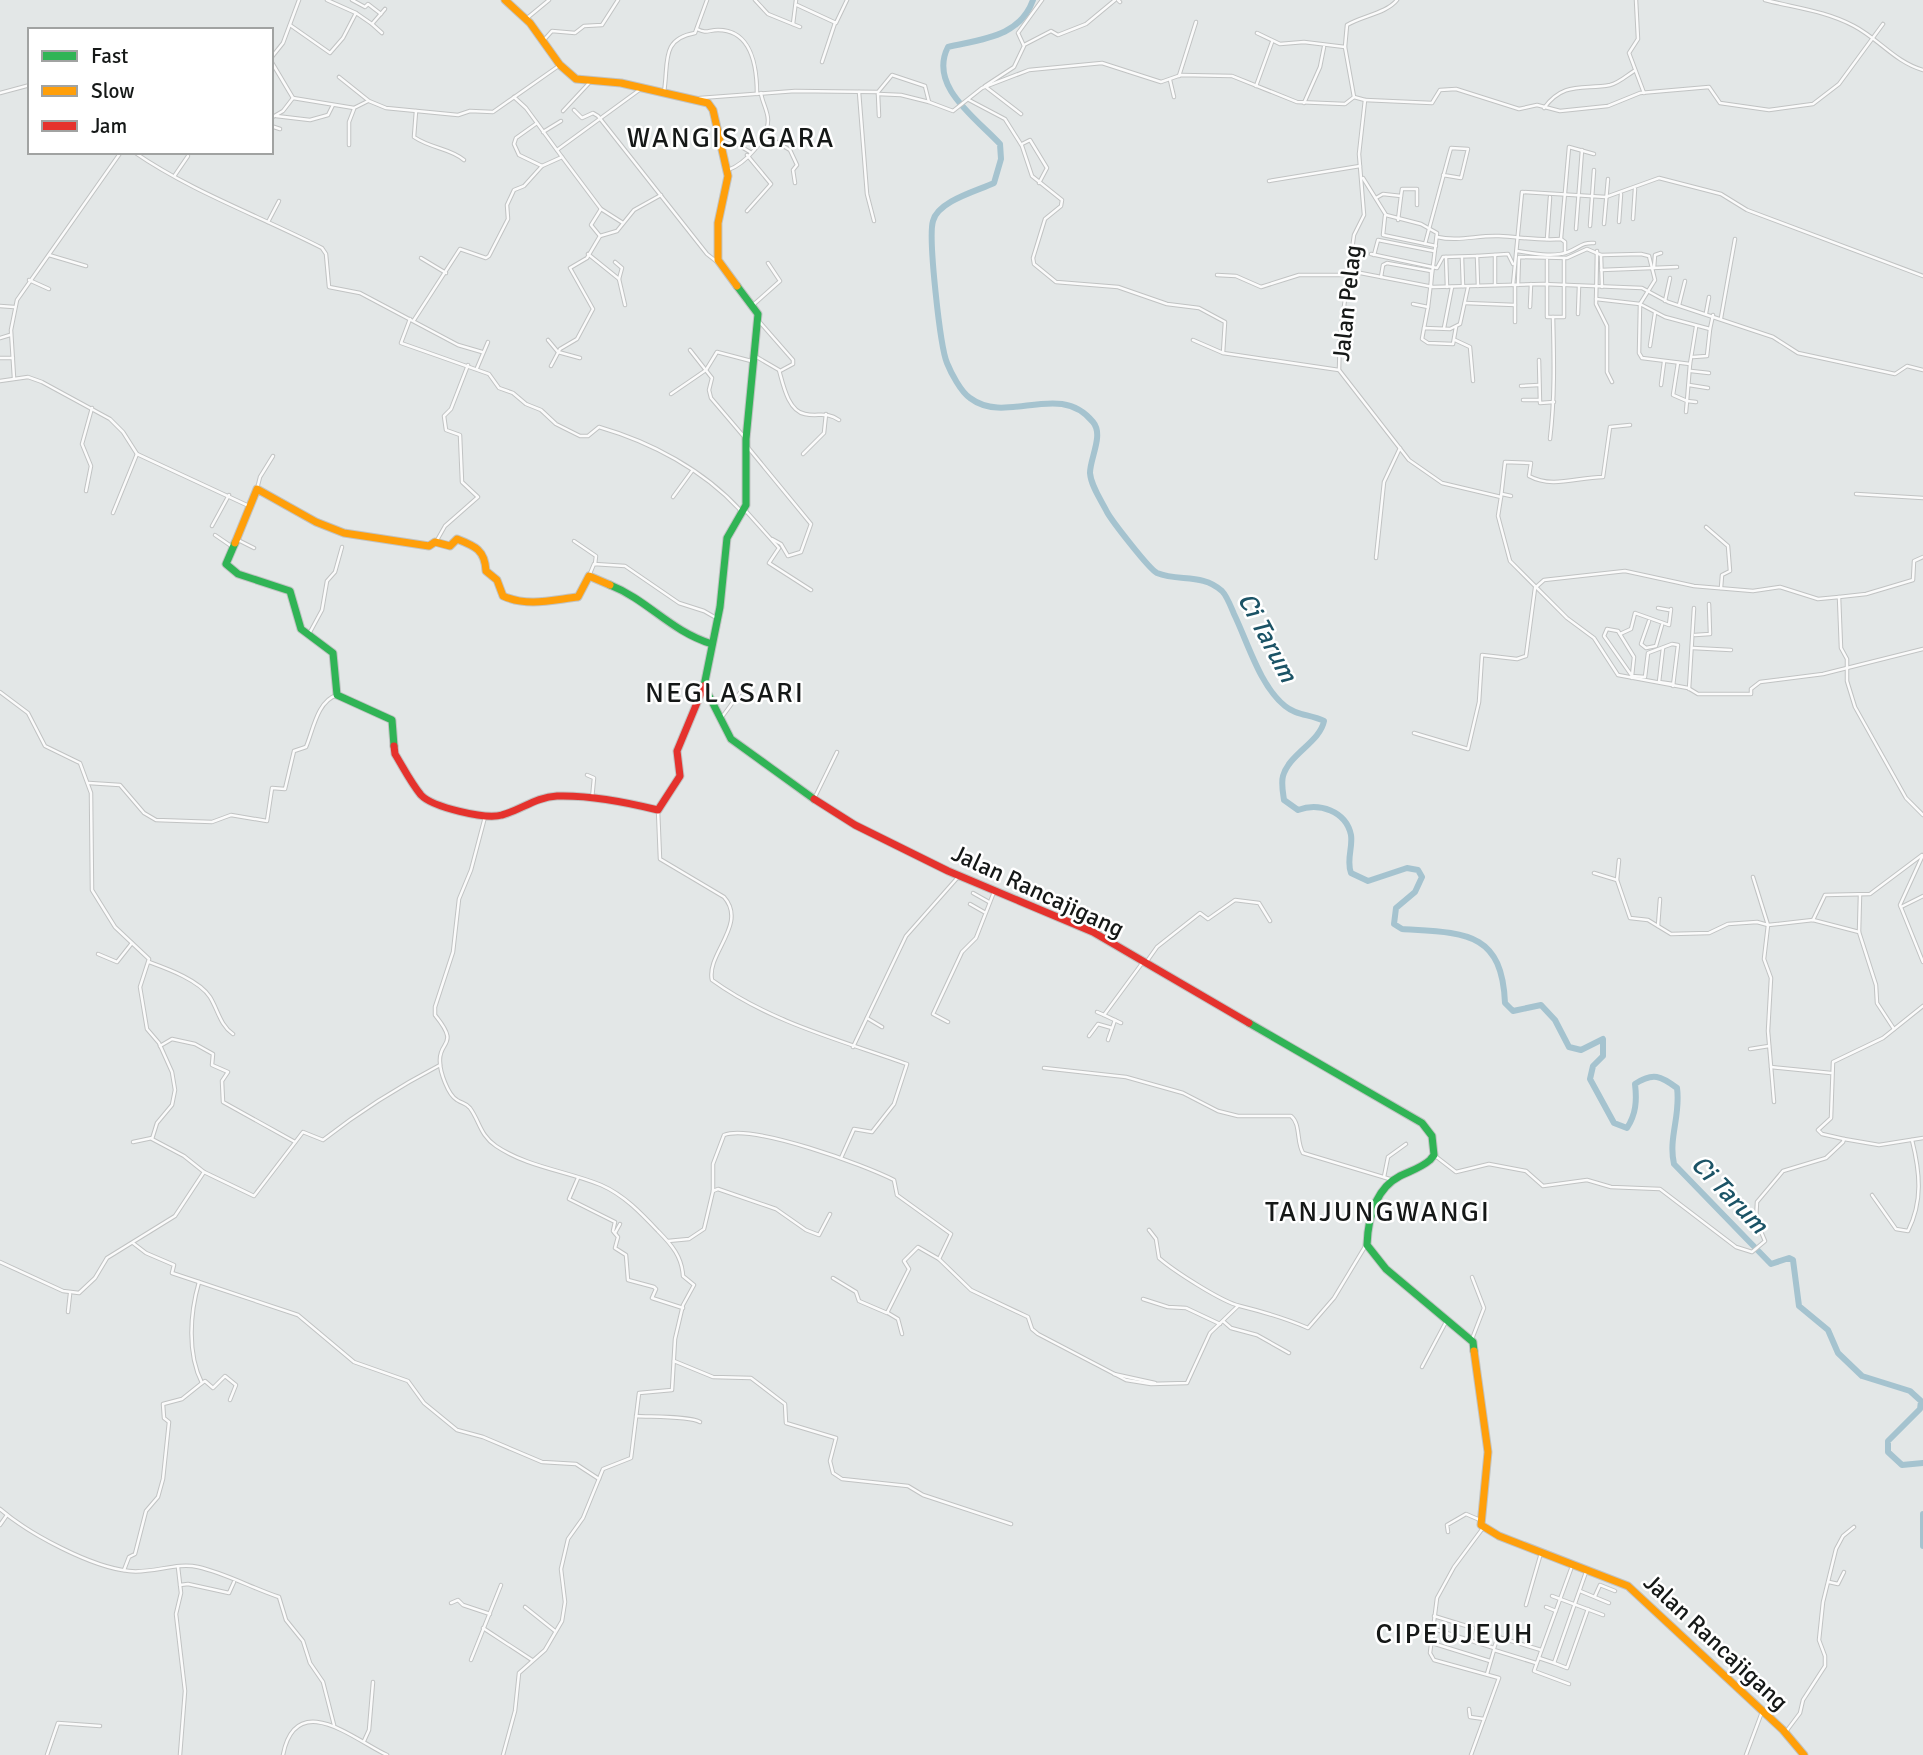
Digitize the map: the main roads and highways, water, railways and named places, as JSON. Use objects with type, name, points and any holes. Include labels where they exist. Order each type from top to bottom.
[{"type":"main road","points":[[505,0],[526,19],[561,65],[576,79],[697,98],[712,108],[721,145],[727,181],[718,223],[718,254],[721,265],[754,305],[758,320],[746,442],[744,512],[727,538],[718,619],[704,686],[677,751],[680,776],[658,810],[627,802],[548,797],[501,816],[485,817],[435,804],[422,796],[395,754],[393,720],[337,695],[333,677],[333,653],[297,622],[287,588],[228,568],[227,560],[238,540],[257,489],[316,522],[344,533],[429,546],[436,542],[449,546],[459,539],[474,544],[484,555],[486,571],[497,580],[503,596],[516,601],[531,603],[578,597],[589,576],[634,597],[647,611],[684,636],[712,644]]},
{"type":"main road","name":"Jalan Rancajigang","points":[[704,686],[719,721],[731,739],[855,825],[994,892],[1086,929],[1229,1014],[1408,1113],[1428,1130],[1434,1143],[1434,1154],[1421,1168],[1393,1180],[1375,1205],[1367,1243],[1369,1250],[1387,1270],[1472,1339],[1488,1452],[1482,1524],[1541,1553],[1586,1572],[1617,1581],[1634,1591],[1785,1733],[1804,1755]]},
{"type":"waterway","name":"Ci Tarum","points":[[1033,0],[1019,22],[1009,29],[986,38],[948,47],[944,61],[944,75],[949,88],[968,112],[1000,144],[1001,159],[994,183],[950,202],[936,214],[933,221],[933,268],[941,336],[947,363],[957,382],[970,398],[985,405],[1000,408],[1065,404],[1079,410],[1093,422],[1097,433],[1091,478],[1107,512],[1123,534],[1157,573],[1206,582],[1222,591],[1268,687],[1294,712],[1324,721],[1317,735],[1286,768],[1282,782],[1284,800],[1298,810],[1323,808],[1338,814],[1344,820],[1351,835],[1351,873],[1368,881],[1407,868],[1418,870],[1422,877],[1415,892],[1396,908],[1394,924],[1402,929],[1443,932],[1475,940],[1487,949],[1496,961],[1505,1003],[1513,1011],[1541,1005],[1555,1020],[1569,1047],[1581,1050],[1603,1039],[1603,1056],[1593,1066],[1590,1079],[1614,1123],[1627,1128],[1635,1107],[1635,1084],[1641,1080],[1657,1077],[1677,1088],[1672,1145],[1674,1164],[1771,1264],[1789,1258],[1793,1260],[1799,1306],[1828,1330],[1838,1353],[1862,1376],[1910,1391],[1921,1401],[1920,1409],[1888,1441],[1888,1452],[1902,1465],[1923,1463]]},
{"type":"waterway","name":"Ci Tarum","points":[[1923,1514],[1923,1546]]},
{"type":"district","name":"WANGISAGARA","points":[[731,137]]},
{"type":"district","name":"NEGLASARI","points":[[725,692]]},
{"type":"district","name":"TANJUNGWANGI","points":[[1378,1211]]},
{"type":"district","name":"CIPEUJEUH","points":[[1455,1633]]}]
